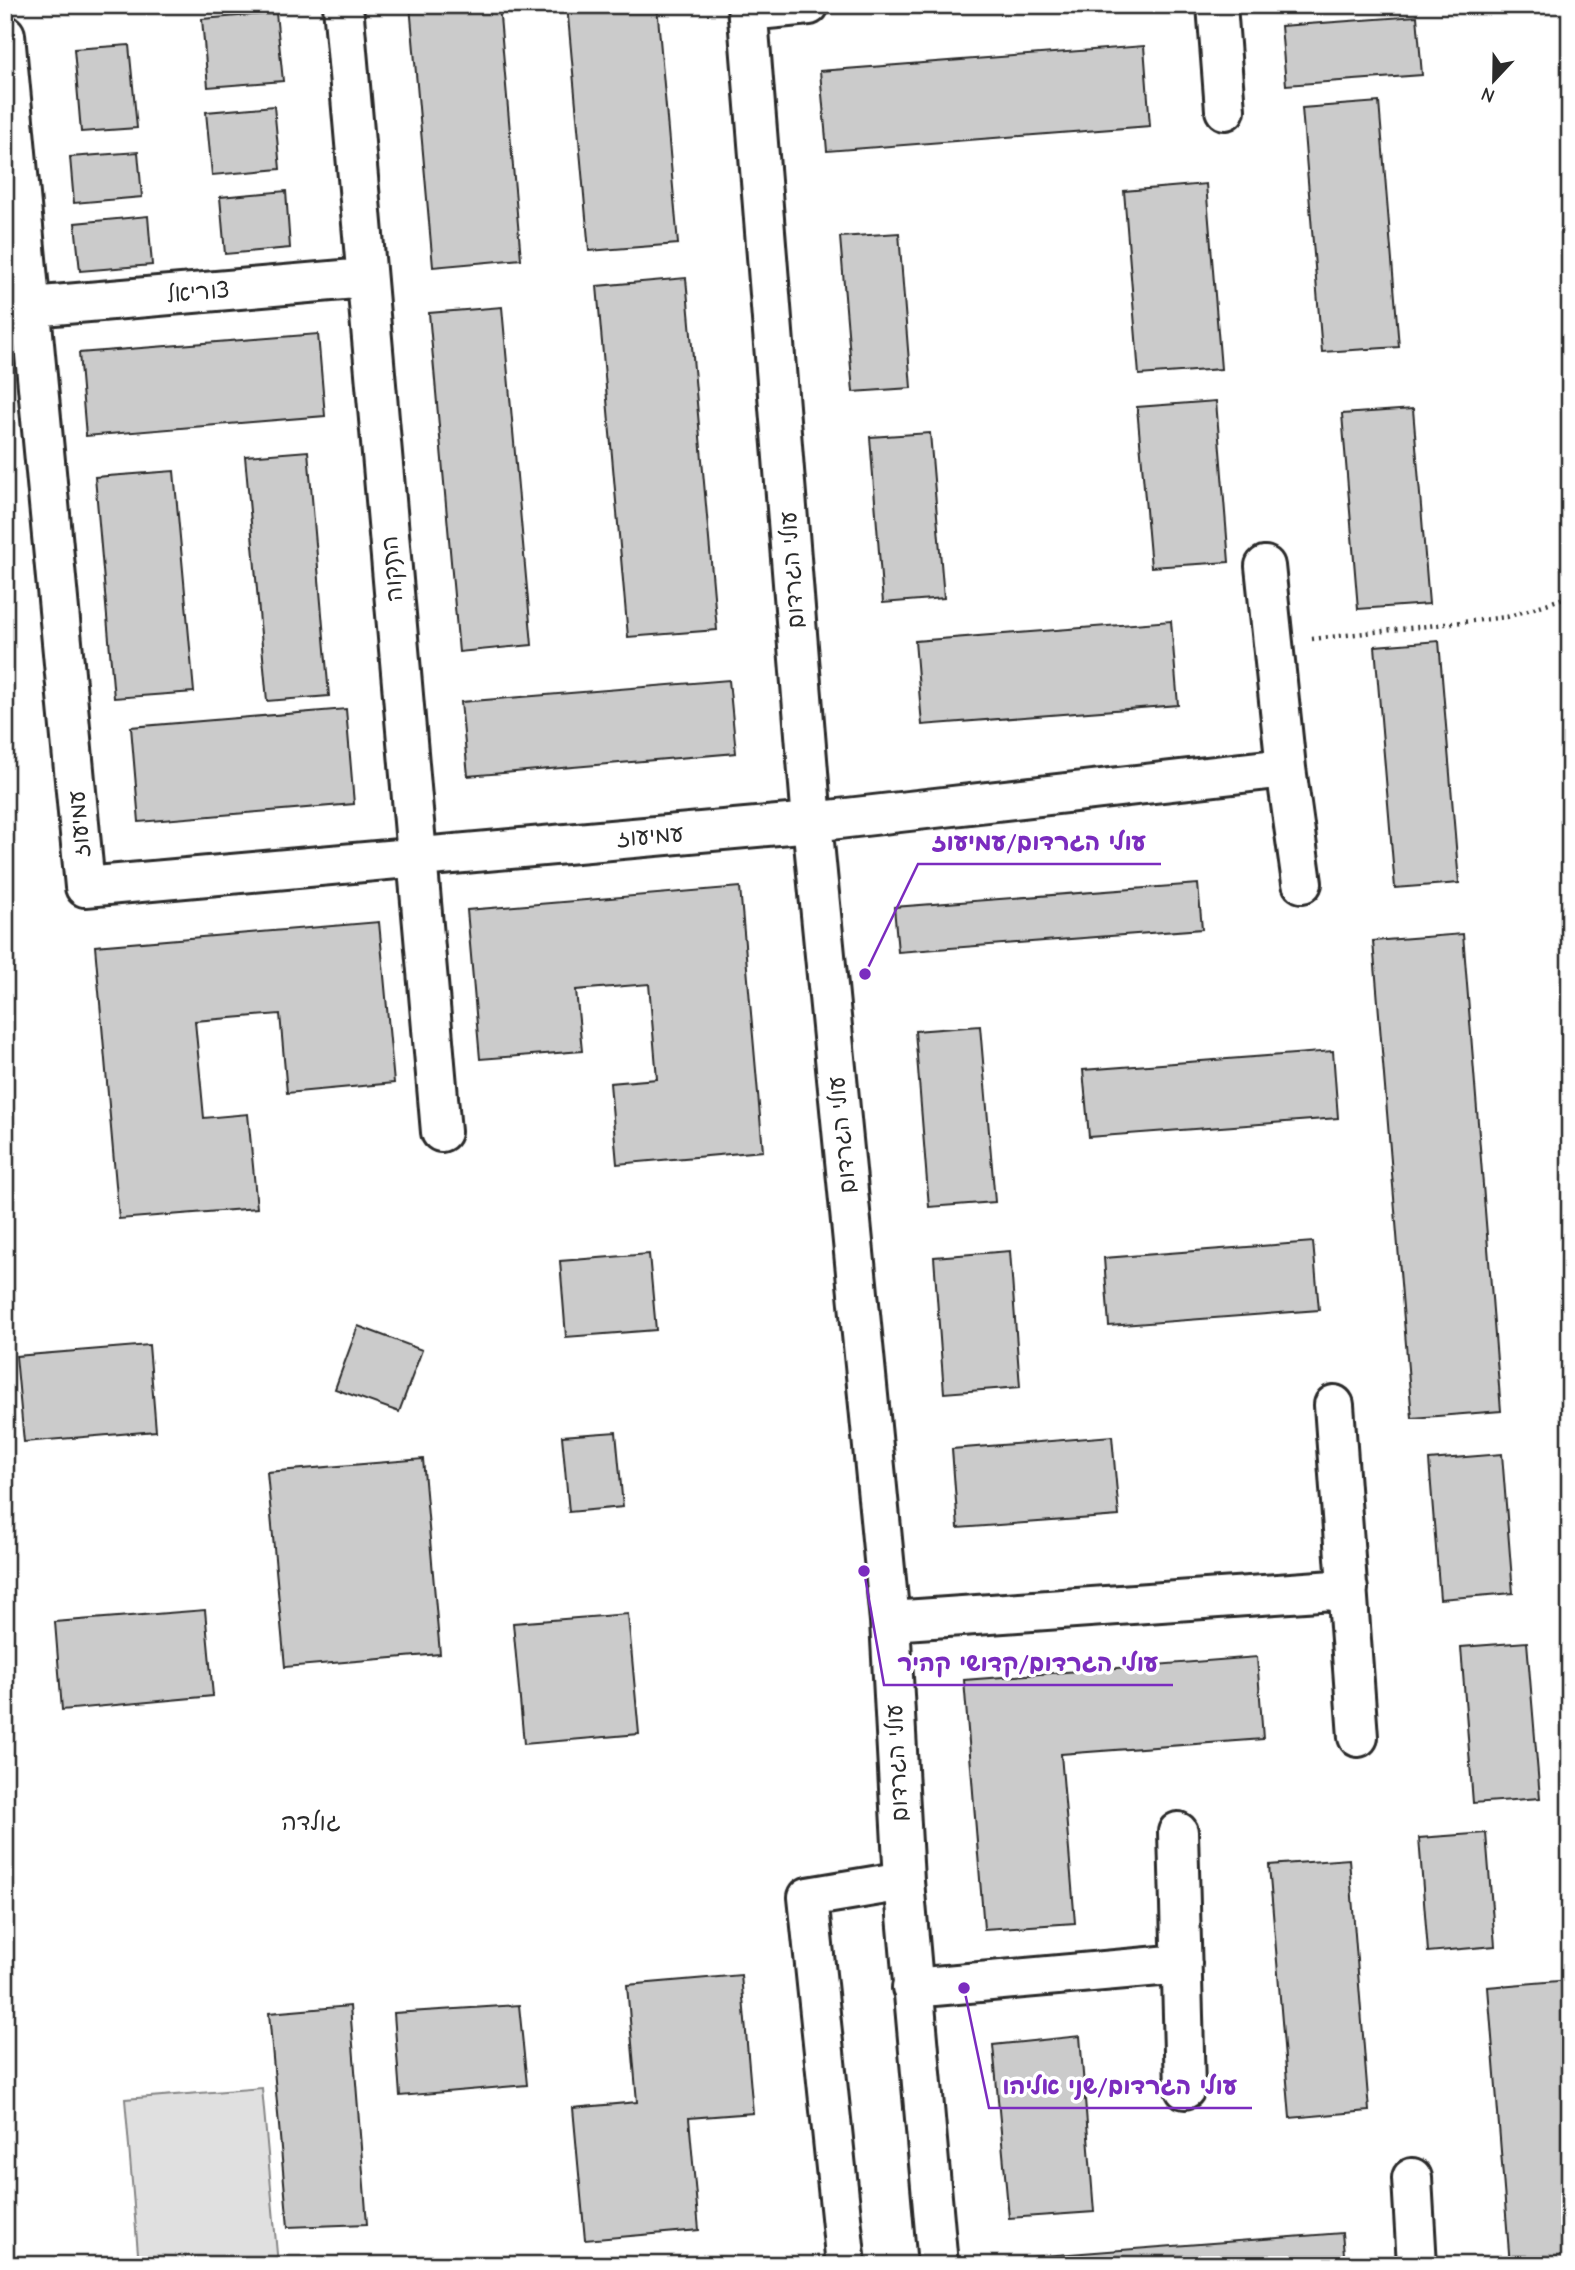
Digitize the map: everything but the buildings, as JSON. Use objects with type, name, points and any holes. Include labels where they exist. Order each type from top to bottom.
[{"type":"street","name":"התקוה","points":[[343,5],[441,1132]]},
{"type":"street","points":[[748,8],[809,5]]},
{"type":"street","points":[[1217,5],[1225,110]]},
{"type":"street","name":"עולי הגרדום","points":[[748,8],[811,822],[890,1621],[904,1881],[938,2265]]},
{"type":"street","name":"עמיעוז","points":[[5,35],[85,887],[811,822],[1286,768]]},
{"type":"street","name":"צוריאל","points":[[31,307],[366,278]]},
{"type":"street","points":[[1265,566],[1286,768],[1302,883]]},
{"type":"street","points":[[1334,1405],[1358,1737]]},
{"type":"street","points":[[890,1621],[1348,1589]]},
{"type":"street","points":[[1178,1832],[1185,2089]]},
{"type":"street","points":[[846,2265],[808,1897],[904,1881]]},
{"type":"street","points":[[912,1988],[1182,1964]]},
{"type":"street","points":[[1412,2178],[1417,2265]]},
{"type":"path","points":[[1273,643],[1507,617],[1570,596]]},
{"type":"shaded area","points":[[262,2088],[278,2265],[139,2265],[125,2099]]},
{"type":"place","name":"עולי הגרדום/עמיעוז","points":[[865,974]]},
{"type":"place","name":"עולי הגרדום/קדושי קהיר","points":[[864,1571]]},
{"type":"place","name":"עולי הגרדום/שני אליהו","points":[[964,1988]]},
{"type":"district","name":"גולדה","points":[[311,1822]]}]
